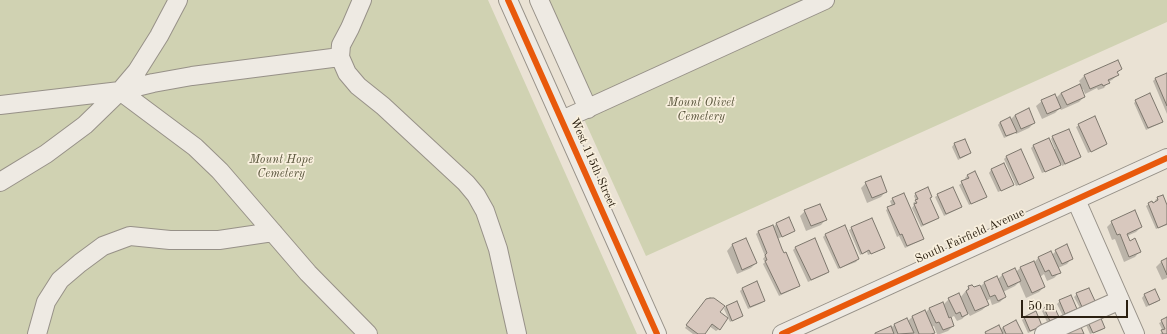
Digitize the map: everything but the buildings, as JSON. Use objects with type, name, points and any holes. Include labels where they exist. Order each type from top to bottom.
[{"type":"street","points":[[0,182],[46,154],[85,125],[120,91],[137,71],[159,36],[178,0]]},
{"type":"street","points":[[362,0],[341,45],[340,57],[347,73],[358,86],[383,106],[466,183],[476,195],[485,211],[498,249],[516,334]]},
{"type":"street","name":"West 115th Street","points":[[508,0],[657,334]]},
{"type":"street","points":[[539,0],[588,109]]},
{"type":"street","points":[[562,120],[825,0]]},
{"type":"street","points":[[0,105],[120,91],[192,76],[340,57]]},
{"type":"street","points":[[120,91],[195,147],[220,171],[308,273],[368,334]]},
{"type":"street","name":"South Fairfield Avenue","points":[[782,334],[1167,158]]},
{"type":"street","points":[[1076,200],[1135,334]]},
{"type":"street","points":[[37,334],[46,302],[60,280],[103,246],[130,236],[170,240],[219,240],[273,232]]},
{"type":"street","points":[[1044,334],[1120,300]]},
{"type":"green space","name":"Mount Hope Cemetery","points":[[0,0],[488,0],[637,334],[0,334]]},
{"type":"green space","name":"Mount Olivet Cemetery","points":[[530,0],[1167,0],[1167,22],[646,256]]},
{"type":"cycle path","points":[[508,0],[657,334]]},
{"type":"cycle path","points":[[782,334],[1167,158]]}]
